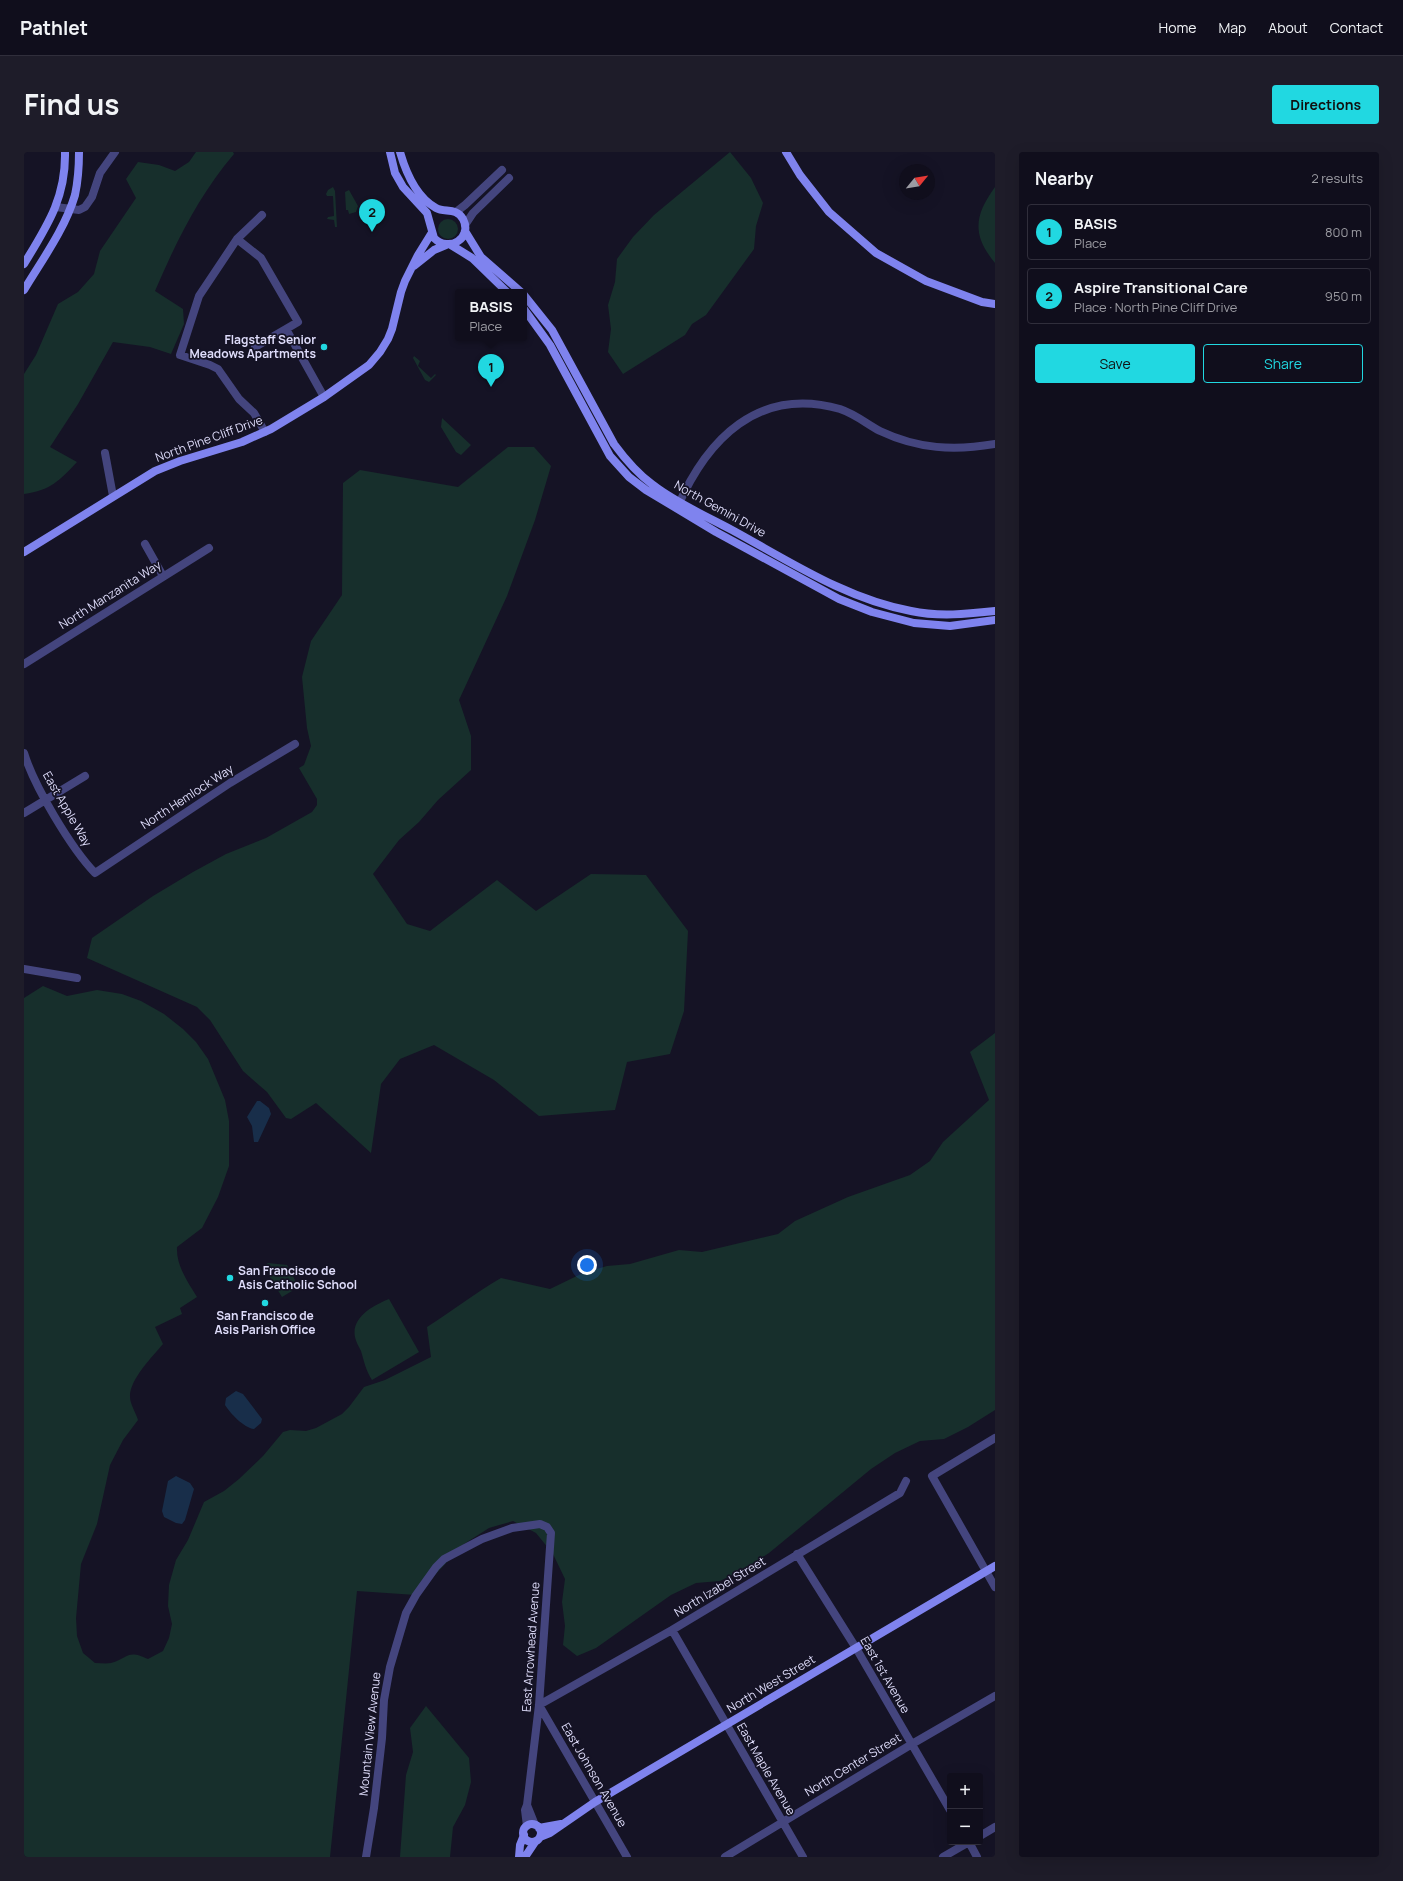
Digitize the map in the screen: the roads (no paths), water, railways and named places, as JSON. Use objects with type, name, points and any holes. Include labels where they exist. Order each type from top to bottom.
[{"type":"street","points":[[24,264],[56,207],[65,172],[65,152]]},
{"type":"street","points":[[24,290],[59,231],[75,195],[79,152]]},
{"type":"street","points":[[56,207],[82,209],[87,204],[100,172],[115,152]]},
{"type":"street","points":[[390,152],[395,173],[403,187],[427,213],[431,234],[437,242],[448,245],[472,258],[504,289]]},
{"type":"street","points":[[400,152],[404,166],[414,187],[436,208],[456,212],[460,215],[474,248],[486,263],[517,289]]},
{"type":"street","points":[[786,152],[800,176],[829,212],[876,254],[926,281],[982,302],[995,304]]},
{"type":"street","points":[[456,212],[502,170]]},
{"type":"street","points":[[448,245],[460,240],[473,213],[509,178]]},
{"type":"street","points":[[430,224],[436,214],[445,210]]},
{"type":"street","points":[[262,215],[237,239],[199,296],[180,355],[218,369],[239,399],[254,413],[265,432]]},
{"type":"street","name":"North Pine Cliff Drive","points":[[24,552],[150,474],[171,464],[242,442],[265,432],[324,397],[369,365],[380,352],[392,329],[401,292],[418,255],[431,234]]},
{"type":"street","points":[[237,239],[261,258],[298,322],[255,347]]},
{"type":"street","name":"North Pine Cliff Drive","points":[[413,267],[434,250],[448,245]]},
{"type":"street","name":"North Gemini Drive","points":[[527,299],[552,330],[614,444],[626,461],[678,505],[839,599],[872,612],[914,623],[950,626],[995,620]]},
{"type":"street","name":"North Gemini Drive","points":[[527,313],[553,350],[610,456],[629,477],[646,490],[831,584],[862,598],[910,611],[938,614],[964,614],[995,611]]},
{"type":"street","points":[[286,329],[324,397]]},
{"type":"street","points":[[678,505],[705,457],[729,430],[755,415],[787,405],[824,406],[841,410],[879,430],[905,441],[940,448],[968,448],[995,444]]},
{"type":"street","points":[[105,453],[113,496]]},
{"type":"street","points":[[145,544],[163,576]]},
{"type":"street","name":"North Manzanita Way","points":[[24,664],[209,548]]},
{"type":"street","name":"North Hemlock Way","points":[[95,873],[230,783],[295,744]]},
{"type":"street","name":"East Apple Way","points":[[24,753],[46,799],[85,863],[95,873]]},
{"type":"street","points":[[24,813],[85,776]]},
{"type":"street","points":[[24,969],[77,978]]},
{"type":"street","points":[[995,1438],[932,1476],[995,1587]]},
{"type":"street","name":"North Izabel Street","points":[[539,1704],[672,1630],[900,1493],[906,1481]]},
{"type":"street","name":"East Arrowhead Avenue","points":[[512,1528],[540,1524],[547,1527],[551,1533],[539,1704],[527,1805],[525,1810],[527,1826]]},
{"type":"street","name":"Mountain View Avenue","points":[[366,1857],[374,1808],[390,1666],[406,1613],[416,1595],[436,1567],[444,1559],[482,1539],[512,1528]]},
{"type":"street","name":"East 1st Avenue","points":[[797,1554],[856,1648],[949,1809]]},
{"type":"street","name":"North West Street","points":[[537,1839],[550,1834],[561,1824],[595,1802],[995,1566]]},
{"type":"street","name":"East Maple Avenue","points":[[672,1630],[803,1857]]},
{"type":"street","name":"North Center Street","points":[[725,1857],[912,1744],[995,1696]]},
{"type":"street","name":"East Johnson Avenue","points":[[539,1704],[627,1857]]},
{"type":"street","points":[[525,1857],[541,1831],[527,1805]]},
{"type":"street","name":"North West Street","points":[[537,1826],[561,1824]]},
{"type":"street","points":[[519,1857],[520,1845],[525,1829],[527,1826],[537,1826]]},
{"type":"street","points":[[983,1834],[995,1827]]},
{"type":"street","points":[[524,1835],[528,1841],[537,1839]]},
{"type":"street","points":[[943,1857],[964,1845]]},
{"type":"street","points":[[971,1845],[977,1857]]},
{"type":"water","points":[[257,1101],[260,1101],[269,1108],[271,1114],[258,1142],[254,1142],[252,1126],[247,1117]]},
{"type":"water","points":[[236,1391],[243,1394],[262,1419],[261,1423],[254,1429],[242,1423],[225,1405],[226,1398]]},
{"type":"water","points":[[176,1476],[190,1483],[194,1489],[185,1520],[182,1524],[176,1523],[164,1517],[162,1511],[168,1481]]},
{"type":"place","name":"Aspire Transitional Care","points":[[372,232]]},
{"type":"place","name":"Flagstaff Senior Meadows Apartments","points":[[324,347]]},
{"type":"place","name":"BASIS","points":[[491,387]]},
{"type":"place","name":"San Francisco de Asis Catholic School","points":[[230,1278]]},
{"type":"place","name":"San Francisco de Asis Parish Office","points":[[265,1303]]}]
